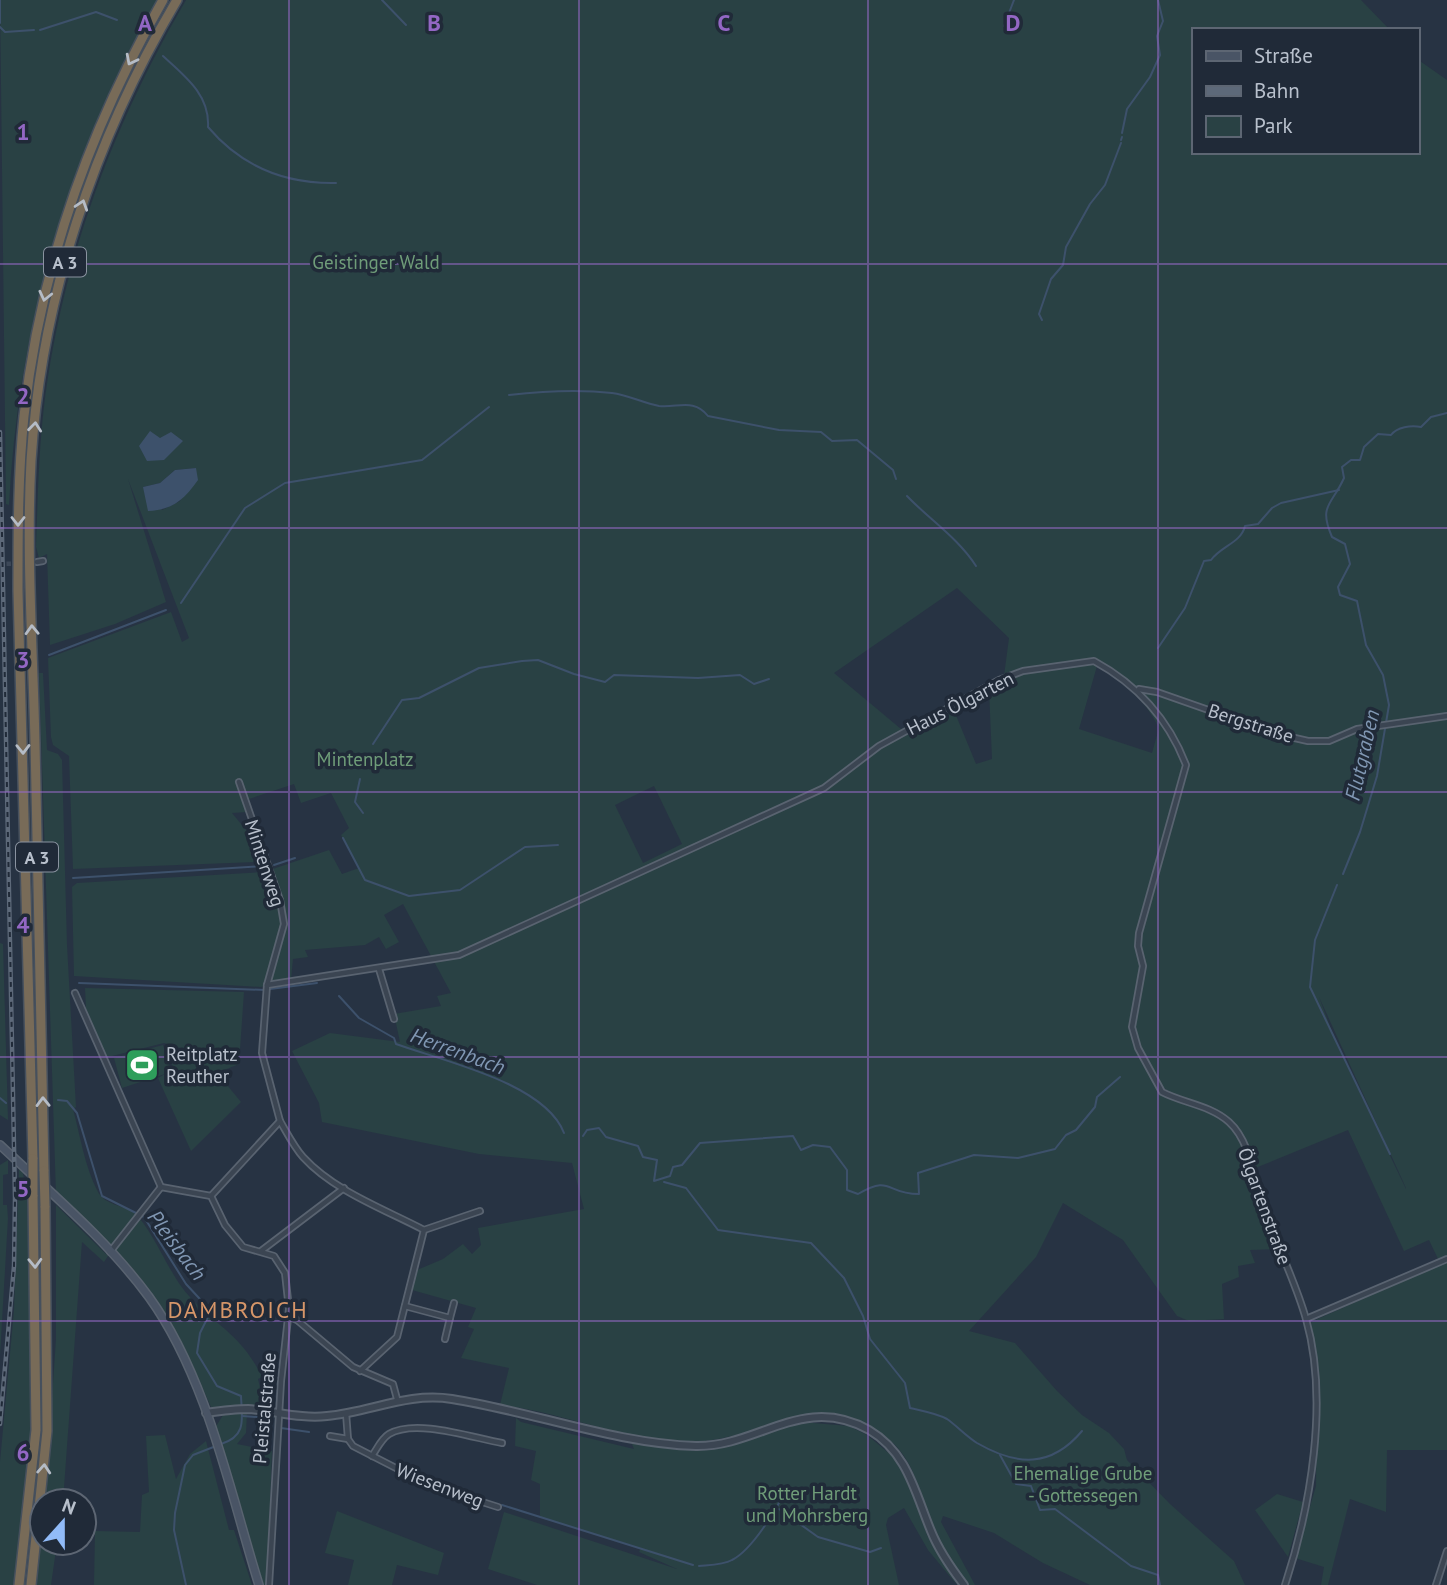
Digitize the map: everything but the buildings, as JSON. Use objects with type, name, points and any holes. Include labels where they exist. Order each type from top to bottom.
[{"type":"highway","name":"A 3","points":[[19,1585],[36,1430],[33,1159],[18,591],[18,498],[24,414],[43,304],[72,197],[109,105],[163,0]]},
{"type":"highway","name":"A 3","points":[[31,1585],[41,1513],[47,1419],[45,1206],[29,544],[36,415],[54,307],[83,201],[124,99],[177,0]]},
{"type":"main road","points":[[0,1145],[110,1252],[150,1299],[173,1335],[206,1413],[259,1585]]},
{"type":"street","name":"Haus Ölgarten","points":[[267,985],[459,955],[824,788],[900,734],[999,680],[1023,671],[1094,661],[1138,689]]},
{"type":"street","name":"Bergstraße","points":[[1138,689],[1157,692],[1277,734],[1308,741],[1329,741],[1357,729],[1379,728],[1447,716]]},
{"type":"street","name":"Ölgartenstraße","points":[[1138,689],[1158,712],[1186,765],[1139,933],[1138,946],[1143,966],[1133,1018],[1134,1037],[1162,1091],[1218,1114],[1236,1129],[1306,1319],[1314,1385],[1314,1469],[1285,1585]]},
{"type":"street","name":"Mintenweg","points":[[239,782],[280,900],[284,924],[267,985],[262,1053],[280,1121],[304,1157],[344,1188],[424,1230]]},
{"type":"street","points":[[379,969],[394,1018]]},
{"type":"street","points":[[75,993],[161,1187]]},
{"type":"street","points":[[161,1187],[211,1196],[280,1121]]},
{"type":"street","points":[[110,1252],[161,1187]]},
{"type":"street","points":[[261,1251],[344,1188]]},
{"type":"street","name":"Pleistalstraße","points":[[211,1196],[225,1225],[243,1247],[274,1256],[285,1273],[288,1316],[279,1413],[269,1585]]},
{"type":"street","points":[[360,1371],[397,1337],[424,1230],[480,1211]]},
{"type":"street","points":[[1306,1319],[1447,1259]]},
{"type":"street","points":[[445,1339],[454,1303]]},
{"type":"street","points":[[405,1306],[450,1318]]},
{"type":"street","points":[[288,1316],[297,1320],[360,1371],[393,1384],[397,1399]]},
{"type":"street","points":[[206,1413],[236,1409],[312,1417],[346,1413],[397,1399],[436,1396],[639,1438],[699,1446],[744,1437],[796,1419],[829,1417],[852,1423],[882,1440],[905,1465],[937,1545],[964,1585]]},
{"type":"street","points":[[346,1413],[348,1439]]},
{"type":"street","points":[[372,1456],[388,1435],[410,1429],[448,1432],[502,1443]]},
{"type":"street","name":"Wiesenweg","points":[[330,1436],[348,1439],[353,1446],[429,1485],[498,1507]]},
{"type":"street","points":[[1436,1585],[1447,1550]]},
{"type":"green space","points":[[0,0],[157,0],[125,59],[98,119],[73,181],[53,244],[23,373],[9,505],[6,504]]},
{"type":"green space","name":"Geistinger Wald","points":[[186,0],[1361,0],[1388,28],[1192,28],[1192,154],[1419,154],[1419,60],[1447,80],[1447,1257],[1439,1261],[1429,1240],[1404,1251],[1348,1130],[1253,1169],[1238,1130],[1228,1119],[1159,1085],[1161,1094],[1208,1111],[1222,1119],[1231,1129],[1248,1160],[1278,1249],[1250,1250],[1255,1263],[1238,1266],[1239,1277],[1222,1284],[1224,1319],[1189,1321],[1177,1316],[1123,1240],[1063,1203],[1036,1257],[969,1331],[1015,1343],[1082,1415],[1109,1433],[1124,1449],[1127,1460],[1170,1504],[1234,1561],[1245,1585],[1090,1585],[1043,1563],[994,1533],[943,1516],[941,1522],[975,1585],[966,1585],[939,1541],[913,1472],[901,1452],[868,1425],[843,1416],[818,1415],[793,1419],[716,1440],[688,1442],[640,1437],[500,1405],[509,1368],[461,1358],[474,1329],[468,1327],[476,1308],[412,1290],[417,1270],[443,1259],[463,1244],[472,1254],[481,1245],[478,1228],[584,1209],[572,1163],[479,1154],[322,1122],[319,1103],[292,1051],[330,1033],[400,1042],[394,1014],[441,1006],[437,996],[451,993],[403,904],[384,915],[399,942],[386,949],[379,937],[365,945],[305,950],[308,957],[293,959],[291,980],[261,987],[74,976],[72,887],[77,883],[264,872],[329,850],[342,874],[359,868],[341,835],[349,828],[331,793],[301,803],[294,784],[243,801],[247,812],[232,813],[246,830],[257,862],[73,869],[69,756],[53,745],[51,737],[48,658],[171,612],[182,642],[189,638],[128,479],[166,602],[115,624],[50,645],[47,554],[39,558],[36,547],[39,462],[45,398],[57,327],[69,278],[99,182],[138,90]],"holes":[[[196,468],[180,501],[162,510],[143,487],[160,483],[175,470]],[[957,588],[1009,638],[1004,676],[901,729],[834,673]],[[1097,666],[1125,684],[1141,700],[1159,728],[1152,753],[1079,729]],[[989,689],[992,759],[976,764],[953,708]],[[654,786],[682,844],[643,863],[615,805]],[[1319,997],[1406,1189],[1337,1045]]]},
{"type":"green space","points":[[39,673],[43,673],[47,750],[58,754],[62,760],[67,945],[76,1107],[73,1109],[86,1162],[101,1196],[130,1210],[140,1219],[181,1286],[244,1348],[262,1377],[258,1379],[265,1408],[211,1407],[178,1336],[154,1296],[120,1255],[56,1194]]},
{"type":"green space","points":[[0,943],[3,944],[8,1120],[0,1115]]},
{"type":"green space","points":[[85,988],[244,992],[239,1064],[217,1073],[241,1102],[191,1151],[158,1078],[165,1074],[122,1088],[114,1058],[163,1045],[176,1086],[169,1047],[181,1048],[164,1043],[104,1058],[86,1009]]},
{"type":"green space","points":[[8,1160],[8,1174],[3,1175],[3,1205],[7,1205],[8,1218],[0,1356],[0,1165]]},
{"type":"green space","points":[[19,1169],[23,1173],[27,1195],[34,1372],[31,1467],[15,1585],[0,1585],[0,1462],[14,1310]]},
{"type":"green space","points":[[56,1205],[108,1256],[104,1262],[82,1242],[64,1487],[46,1487],[56,1339]]},
{"type":"green space","points":[[1447,1261],[1447,1450],[1387,1450],[1386,1512],[1350,1499],[1328,1585],[1321,1585],[1324,1567],[1295,1558],[1316,1486],[1317,1381],[1311,1322]]},
{"type":"green space","points":[[247,1413],[246,1433],[237,1444],[272,1451],[267,1585],[261,1585],[215,1428],[223,1415]]},
{"type":"green space","name":"Rotter Hardt und Mohrsberg","points":[[516,1418],[521,1422],[634,1449],[631,1442],[705,1449],[733,1444],[801,1422],[849,1426],[867,1435],[896,1459],[917,1500],[927,1535],[957,1585],[928,1550],[904,1508],[888,1518],[886,1525],[899,1585],[537,1585],[488,1569],[504,1512],[677,1569],[639,1552],[641,1548],[540,1517],[540,1484],[531,1480],[536,1451],[515,1446]]},
{"type":"green space","points":[[165,1435],[176,1479],[190,1454],[206,1441],[229,1530],[234,1530],[252,1585],[94,1585],[98,1531],[140,1532],[142,1495],[149,1492],[146,1436]]},
{"type":"green space","points":[[1277,1494],[1303,1502],[1288,1557],[1255,1510]]},
{"type":"green space","points":[[337,1511],[444,1553],[438,1575],[397,1565],[392,1585],[348,1585],[354,1560],[325,1553]]},
{"type":"green space","points":[[39,1557],[55,1557],[51,1585],[36,1585]]},
{"type":"water","points":[[150,431],[160,438],[171,432],[183,441],[164,460],[147,461],[139,446]]},
{"type":"water","points":[[196,468],[198,480],[188,493],[171,506],[148,511],[143,487],[160,483],[175,470]]},
{"type":"waterway","points":[[0,0],[0,23]]},
{"type":"waterway","points":[[382,0],[406,25]]},
{"type":"waterway","points":[[1004,26],[1014,0]]},
{"type":"waterway","points":[[1122,133],[1127,109],[1150,77],[1160,55],[1157,36],[1163,21],[1158,0]]},
{"type":"waterway","points":[[40,30],[96,12],[117,20]]},
{"type":"waterway","points":[[0,27],[5,32],[34,30]]},
{"type":"waterway","points":[[163,56],[180,71],[200,96],[208,116],[208,127],[235,152],[265,170],[282,176],[336,183]]},
{"type":"waterway","points":[[1042,320],[1039,314],[1051,279],[1063,265],[1066,247],[1090,204],[1105,185],[1121,143]]},
{"type":"waterway","points":[[509,395],[560,391],[612,393],[659,406],[691,405],[703,410],[708,416],[779,430],[821,432],[832,441],[857,440],[893,470],[896,479]]},
{"type":"waterway","points":[[181,603],[245,508],[285,483],[422,460],[489,407]]},
{"type":"waterway","name":"Flutgraben","points":[[1343,874],[1360,832],[1377,776],[1389,705],[1383,675],[1366,645],[1357,601],[1340,595],[1338,587],[1350,564],[1345,544],[1332,537],[1326,511],[1344,478],[1342,467],[1351,460],[1360,460],[1364,447],[1378,434],[1391,435],[1405,427],[1421,427],[1431,417],[1447,413]]},
{"type":"waterway","points":[[1158,648],[1185,608],[1204,561],[1211,560],[1235,541],[1245,526],[1258,524],[1272,508],[1281,503],[1339,490]]},
{"type":"waterway","points":[[907,496],[952,538],[976,566]]},
{"type":"waterway","points":[[49,655],[166,610]]},
{"type":"waterway","points":[[373,744],[402,700],[419,698],[479,668],[538,660],[605,682],[614,675],[698,678],[740,675],[754,684],[769,679]]},
{"type":"waterway","points":[[360,779],[355,802],[363,813]]},
{"type":"waterway","points":[[343,838],[365,880],[409,896],[460,890],[525,847],[558,845]]},
{"type":"waterway","points":[[274,865],[295,858]]},
{"type":"waterway","points":[[73,878],[264,866]]},
{"type":"waterway","name":"Flutgraben","points":[[1337,885],[1315,940],[1310,987],[1390,1154]]},
{"type":"waterway","name":"Herrenbach","points":[[79,983],[265,990]]},
{"type":"waterway","name":"Herrenbach","points":[[270,989],[317,983]]},
{"type":"waterway","name":"Herrenbach","points":[[339,996],[359,1018],[394,1038],[396,1044],[465,1066],[515,1087],[536,1100],[553,1116],[564,1133]]},
{"type":"waterway","name":"Herrenbach","points":[[583,1136],[587,1130],[599,1128],[606,1137],[638,1146],[643,1157],[657,1160],[654,1181],[670,1176],[673,1167],[682,1165],[700,1143],[793,1136],[801,1150],[813,1145],[830,1147],[847,1170],[847,1190],[858,1194],[883,1185],[919,1194],[918,1173],[974,1155],[1018,1158],[1055,1149],[1066,1135],[1076,1130],[1095,1107],[1097,1097],[1120,1077]]},
{"type":"waterway","name":"Pleisbach","points":[[0,1098],[6,1103]]},
{"type":"waterway","name":"Pleisbach","points":[[58,1100],[67,1101],[77,1113],[102,1196],[144,1217],[186,1284],[211,1311],[200,1333],[197,1353],[217,1386],[241,1396],[242,1419],[239,1431],[229,1441],[221,1444]]},
{"type":"waterway","points":[[664,1182],[686,1188],[718,1230],[811,1243],[844,1278],[863,1316],[870,1339],[905,1383],[910,1408],[943,1417],[977,1443],[992,1451],[1020,1459],[1046,1457],[1058,1452],[1082,1431]]},
{"type":"waterway","points":[[242,1416],[272,1418]]},
{"type":"waterway","points":[[281,1428],[309,1432]]},
{"type":"waterway","name":"Pleisbach","points":[[186,1585],[174,1530],[185,1465],[193,1455],[216,1446]]},
{"type":"waterway","points":[[1000,1455],[1016,1484],[1031,1486],[1040,1510],[1055,1509],[1131,1566],[1158,1575],[1160,1585]]},
{"type":"waterway","points":[[699,1566],[724,1563],[748,1548],[777,1507],[786,1489]]},
{"type":"waterway","points":[[502,1505],[693,1565]]},
{"type":"waterway","points":[[779,1509],[818,1537],[870,1552],[881,1548]]},
{"type":"tunnel","points":[[0,564],[31,563]]},
{"type":"railway","points":[[0,432],[15,1198],[14,1266],[0,1424]]},
{"type":"place","name":"Reitplatz Reuther","points":[[142,1065]]},
{"type":"district","name":"DAMBROICH","points":[[238,1309]]},
{"type":"park label","name":"Mintenplatz","points":[[365,759]]},
{"type":"park label","name":"Ehemalige Grube - Gottessegen","points":[[1083,1484]]}]
